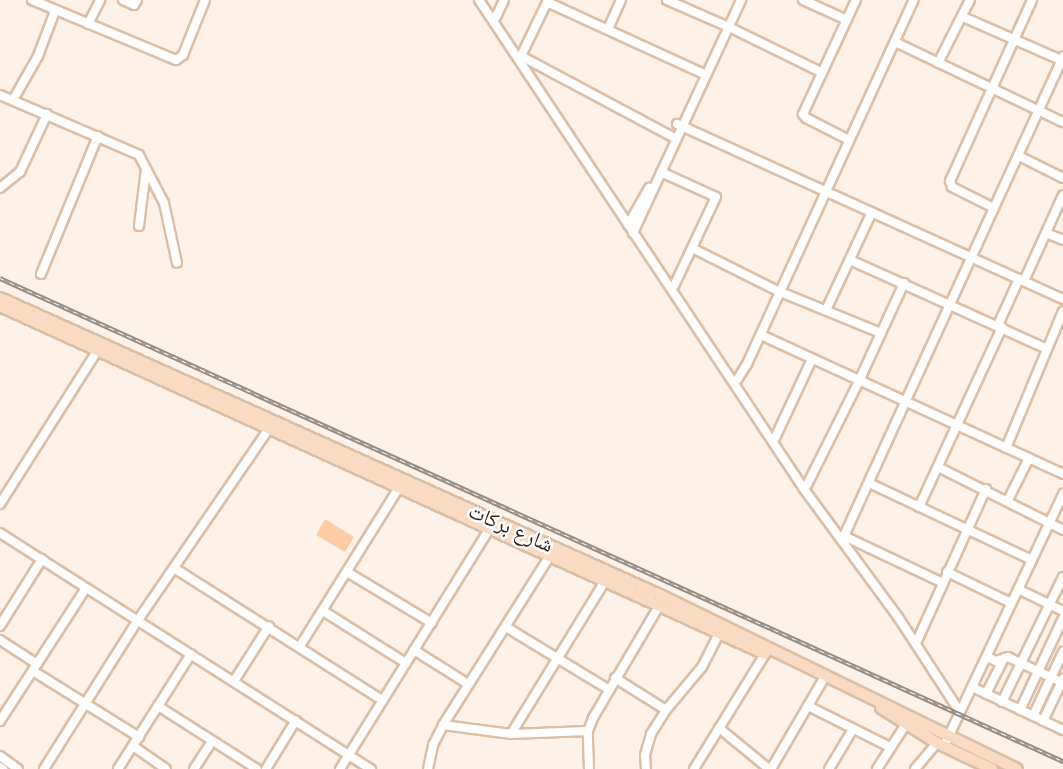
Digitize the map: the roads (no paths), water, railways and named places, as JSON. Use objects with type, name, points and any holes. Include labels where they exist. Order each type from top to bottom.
[{"type":"main road","name":"شارع بركات","points":[[0,301],[97,351],[398,489],[552,552],[605,581],[869,701],[906,724],[943,742],[1017,769]]},
{"type":"main road","name":"شارع بركات","points":[[0,301],[837,680],[992,769]]},
{"type":"street","points":[[88,24],[100,0]]},
{"type":"street","points":[[123,0],[134,5],[137,0]]},
{"type":"street","points":[[36,1],[180,60],[205,0]]},
{"type":"street","points":[[481,0],[496,17],[632,227],[962,709]]},
{"type":"street","points":[[481,0],[804,489],[857,557],[962,709]]},
{"type":"street","points":[[496,17],[503,0]]},
{"type":"street","points":[[608,29],[621,0]]},
{"type":"street","points":[[667,0],[821,72]]},
{"type":"street","points":[[632,227],[671,136],[680,125],[736,0]]},
{"type":"street","points":[[632,227],[661,172],[702,73],[741,0]]},
{"type":"street","points":[[803,0],[847,20]]},
{"type":"street","points":[[849,140],[803,117],[821,72],[856,0]]},
{"type":"street","points":[[737,380],[761,335],[778,291],[914,0]]},
{"type":"street","points":[[938,63],[970,0]]},
{"type":"street","points":[[994,208],[950,185],[1032,0]]},
{"type":"street","points":[[521,55],[547,1],[702,73]]},
{"type":"street","points":[[13,100],[38,56],[55,11]]},
{"type":"street","points":[[844,536],[1062,59],[963,17]]},
{"type":"street","points":[[895,42],[1063,122]]},
{"type":"street","points":[[521,55],[671,136]]},
{"type":"street","points":[[0,95],[133,151],[145,166],[164,203],[177,263]]},
{"type":"street","points":[[0,188],[20,172],[47,114]]},
{"type":"street","points":[[680,125],[1063,299]]},
{"type":"street","points":[[41,274],[98,136]]},
{"type":"street","points":[[1018,156],[1063,178]]},
{"type":"street","points":[[139,226],[146,182],[145,166]]},
{"type":"street","points":[[661,172],[716,197],[674,286]]},
{"type":"street","points":[[919,507],[1021,280],[1063,195]]},
{"type":"street","points":[[826,310],[872,212]]},
{"type":"street","points":[[1046,233],[1063,240]]},
{"type":"street","points":[[692,248],[778,291],[881,333]]},
{"type":"street","points":[[850,260],[1047,349]]},
{"type":"street","points":[[807,485],[904,283]]},
{"type":"street","points":[[1006,448],[1063,311]]},
{"type":"street","points":[[761,335],[1063,474]]},
{"type":"street","points":[[0,505],[97,351]]},
{"type":"street","points":[[775,438],[812,359]]},
{"type":"street","points":[[44,769],[138,620],[269,429]]},
{"type":"street","points":[[1008,500],[1029,458]]},
{"type":"street","points":[[938,467],[1063,530]]},
{"type":"street","points":[[869,483],[1032,560]]},
{"type":"street","points":[[300,646],[398,489]]},
{"type":"street","points":[[917,641],[986,489]]},
{"type":"street","points":[[915,769],[943,742],[962,709],[1063,494]]},
{"type":"street","points":[[340,769],[490,528]]},
{"type":"street","points":[[0,533],[371,769]]},
{"type":"street","points":[[844,536],[943,583]]},
{"type":"street","points":[[428,769],[433,745],[443,725],[552,552]]},
{"type":"street","points":[[0,626],[42,559]]},
{"type":"street","points":[[174,568],[382,700]]},
{"type":"street","points":[[347,572],[432,623]]},
{"type":"street","points":[[947,572],[1012,603]]},
{"type":"street","points":[[1002,702],[1063,577]]},
{"type":"street","points":[[511,734],[605,581]]},
{"type":"street","points":[[0,721],[86,588]]},
{"type":"street","points":[[1018,589],[1063,611]]},
{"type":"street","points":[[589,769],[588,731],[608,689],[659,606]]},
{"type":"street","points":[[323,611],[406,663]]},
{"type":"street","points":[[1020,710],[1063,618]]},
{"type":"street","points":[[234,681],[269,626]]},
{"type":"street","points":[[506,627],[608,689]]},
{"type":"street","points":[[646,769],[647,744],[666,710],[702,667],[719,633]]},
{"type":"street","points":[[0,640],[86,704],[139,737]]},
{"type":"street","points":[[414,650],[468,684]]},
{"type":"street","points":[[1033,716],[1063,652]]},
{"type":"street","points":[[118,769],[191,654]]},
{"type":"street","points":[[694,769],[765,654]]},
{"type":"street","points":[[986,657],[996,661],[1004,658],[1062,680],[1043,721]]},
{"type":"street","points":[[986,694],[1004,658]]},
{"type":"street","points":[[615,678],[666,710]]},
{"type":"street","points":[[719,728],[770,769],[823,680]]},
{"type":"street","points":[[972,687],[1063,730]]},
{"type":"street","points":[[158,706],[257,769]]},
{"type":"street","points":[[807,706],[890,747]]},
{"type":"street","points":[[266,769],[296,720]]},
{"type":"street","points":[[877,769],[906,724]]},
{"type":"street","points":[[443,725],[511,734],[588,731]]},
{"type":"street","points":[[829,769],[853,729]]},
{"type":"street","points":[[194,769],[212,741]]},
{"type":"street","points":[[133,746],[166,769]]},
{"type":"street","points":[[0,756],[18,769]]},
{"type":"railway","points":[[0,278],[1063,761]]}]
